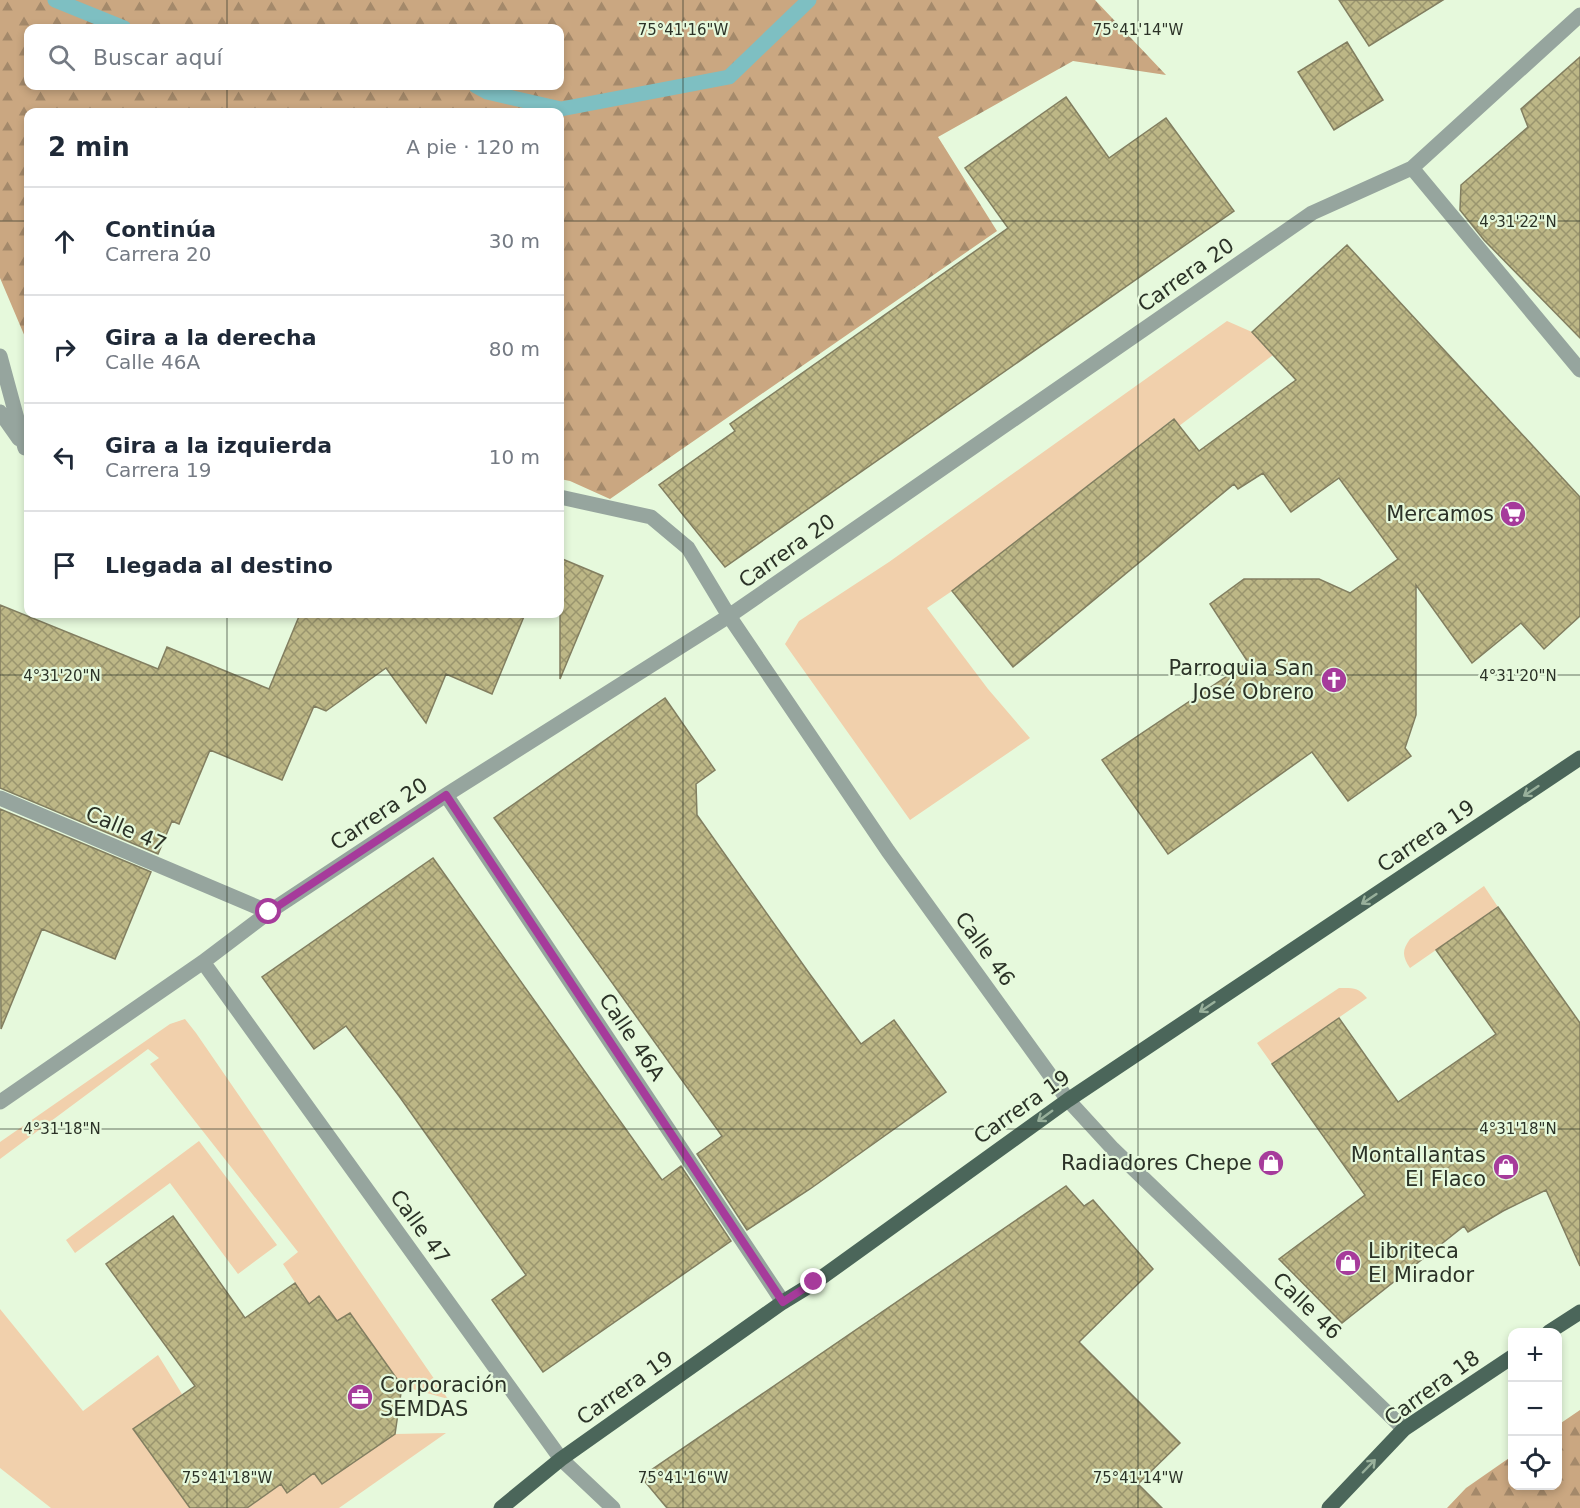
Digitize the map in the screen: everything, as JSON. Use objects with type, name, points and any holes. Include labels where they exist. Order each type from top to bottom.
[{"type":"main road","name":"Carrera 19","points":[[501,1508],[561,1459],[1068,1100],[1580,758]]},
{"type":"main road","points":[[1554,1328],[1580,1311]]},
{"type":"main road","name":"Carrera 18","points":[[1329,1508],[1404,1429],[1508,1360]]},
{"type":"street","name":"Carrera 20","points":[[0,1102],[203,962],[269,912],[446,795],[729,616],[1312,213],[1412,168],[1580,15]]},
{"type":"street","points":[[1412,168],[1580,370]]},
{"type":"street","points":[[0,356],[24,440]]},
{"type":"street","points":[[0,412],[24,447]]},
{"type":"street","name":"Calle 46","points":[[564,498],[651,517],[688,548],[729,616],[888,851],[1068,1100],[1113,1149],[1404,1429]]},
{"type":"street","name":"Calle 46A","points":[[446,795],[783,1302]]},
{"type":"street","name":"Calle 47","points":[[0,798],[269,912]]},
{"type":"street","name":"Calle 47","points":[[203,962],[561,1459],[613,1508]]},
{"type":"shaded area","points":[[1227,321],[1252,332],[1273,355],[1179,426],[1173,419],[927,608],[988,689],[1030,738],[910,820],[785,644],[799,621],[889,562]]},
{"type":"shaded area","points":[[1484,886],[1498,907],[1410,968],[1404,953],[1410,939]]},
{"type":"shaded area","points":[[1339,988],[1355,989],[1367,998],[1272,1064],[1257,1043]]},
{"type":"shaded area","points":[[185,1019],[448,1399],[402,1386],[350,1313],[337,1321],[320,1297],[309,1304],[283,1264],[298,1252],[150,1064],[159,1058],[148,1049],[0,1159],[0,1142],[170,1024]]},
{"type":"shaded area","points":[[199,1141],[277,1245],[238,1274],[170,1183],[75,1253],[66,1240]]},
{"type":"shaded area","points":[[0,1309],[83,1411],[158,1355],[182,1394],[133,1429],[190,1508],[51,1508],[0,1468]]},
{"type":"shaded area","points":[[446,1433],[339,1508],[247,1508],[281,1484],[287,1492],[314,1473],[322,1484],[395,1434]]},
{"type":"green space","points":[[0,0],[1095,0],[1166,75],[1073,61],[938,137],[997,231],[610,499],[564,480],[564,108],[24,108],[24,335],[0,278]]},
{"type":"green space","points":[[1580,1410],[1580,1508],[1447,1508],[1466,1488],[1508,1459],[1508,1490],[1562,1490],[1562,1422]]},
{"type":"building","points":[[1339,0],[1443,0],[1369,46]]},
{"type":"building","points":[[1347,42],[1383,100],[1334,130],[1298,72]]},
{"type":"building","points":[[1580,57],[1580,338],[1484,240],[1460,210],[1461,185],[1528,127],[1521,109]]},
{"type":"building","points":[[1066,97],[1109,158],[1166,118],[1234,211],[725,567],[659,485],[735,431],[730,424],[1008,228],[965,168]]},
{"type":"building","points":[[1347,245],[1580,497],[1580,616],[1544,649],[1521,623],[1472,663],[1416,585],[1416,715],[1405,748],[1411,756],[1348,801],[1312,752],[1168,854],[1102,760],[1248,662],[1210,604],[1244,579],[1319,579],[1350,593],[1398,559],[1339,478],[1291,512],[1263,473],[1238,489],[1234,484],[1013,667],[952,591],[1174,419],[1199,451],[1296,380],[1252,332]]},
{"type":"building","points":[[564,560],[603,576],[560,679],[560,618],[564,618]]},
{"type":"building","points":[[0,605],[24,615],[24,618],[32,618],[158,669],[167,647],[269,689],[298,618],[523,618],[492,694],[446,674],[426,723],[386,668],[326,711],[314,706],[282,780],[210,750],[179,824],[172,821],[158,854],[0,788]]},
{"type":"building","points":[[665,698],[715,770],[696,784],[697,815],[809,973],[861,1044],[894,1020],[946,1092],[810,1189],[747,1230],[697,1154],[722,1136],[494,818]]},
{"type":"building","points":[[0,809],[151,872],[115,959],[42,929],[1,1029]]},
{"type":"building","points":[[433,858],[662,1180],[681,1166],[731,1241],[543,1372],[492,1300],[526,1275],[399,1096],[346,1026],[314,1049],[262,977]]},
{"type":"building","points":[[1498,907],[1580,1023],[1580,1266],[1546,1190],[1503,1211],[1468,1232],[1464,1226],[1342,1323],[1279,1259],[1365,1195],[1272,1064],[1339,1018],[1398,1102],[1496,1034],[1436,950]]},
{"type":"building","points":[[1066,1186],[1084,1206],[1093,1200],[1153,1269],[1079,1342],[1180,1443],[1138,1484],[1162,1508],[667,1508],[641,1477]]},
{"type":"building","name":"Corporación SEMDAS","points":[[173,1216],[245,1318],[295,1283],[309,1304],[319,1296],[337,1321],[350,1313],[402,1386],[395,1434],[322,1484],[314,1473],[287,1493],[281,1484],[247,1508],[190,1508],[133,1429],[195,1386],[106,1264]]},
{"type":"waterway","points":[[55,0],[114,24]]},
{"type":"waterway","points":[[564,108],[729,77],[809,0]]},
{"type":"waterway","points":[[483,90],[557,108]]},
{"type":"place","name":"Mercamos","points":[[1513,514]]},
{"type":"place","name":"Parroquia San José Obrero","points":[[1334,680]]},
{"type":"place","name":"Radiadores Chepe","points":[[1271,1163]]},
{"type":"place","name":"Montallantas El Flaco","points":[[1506,1167]]},
{"type":"place","name":"Libriteca El Mirador","points":[[1348,1263]]},
{"type":"place","name":"Corporación SEMDAS","points":[[360,1397]]},
{"type":"route","points":[[269,912],[446,795],[783,1302],[814,1282]]}]
